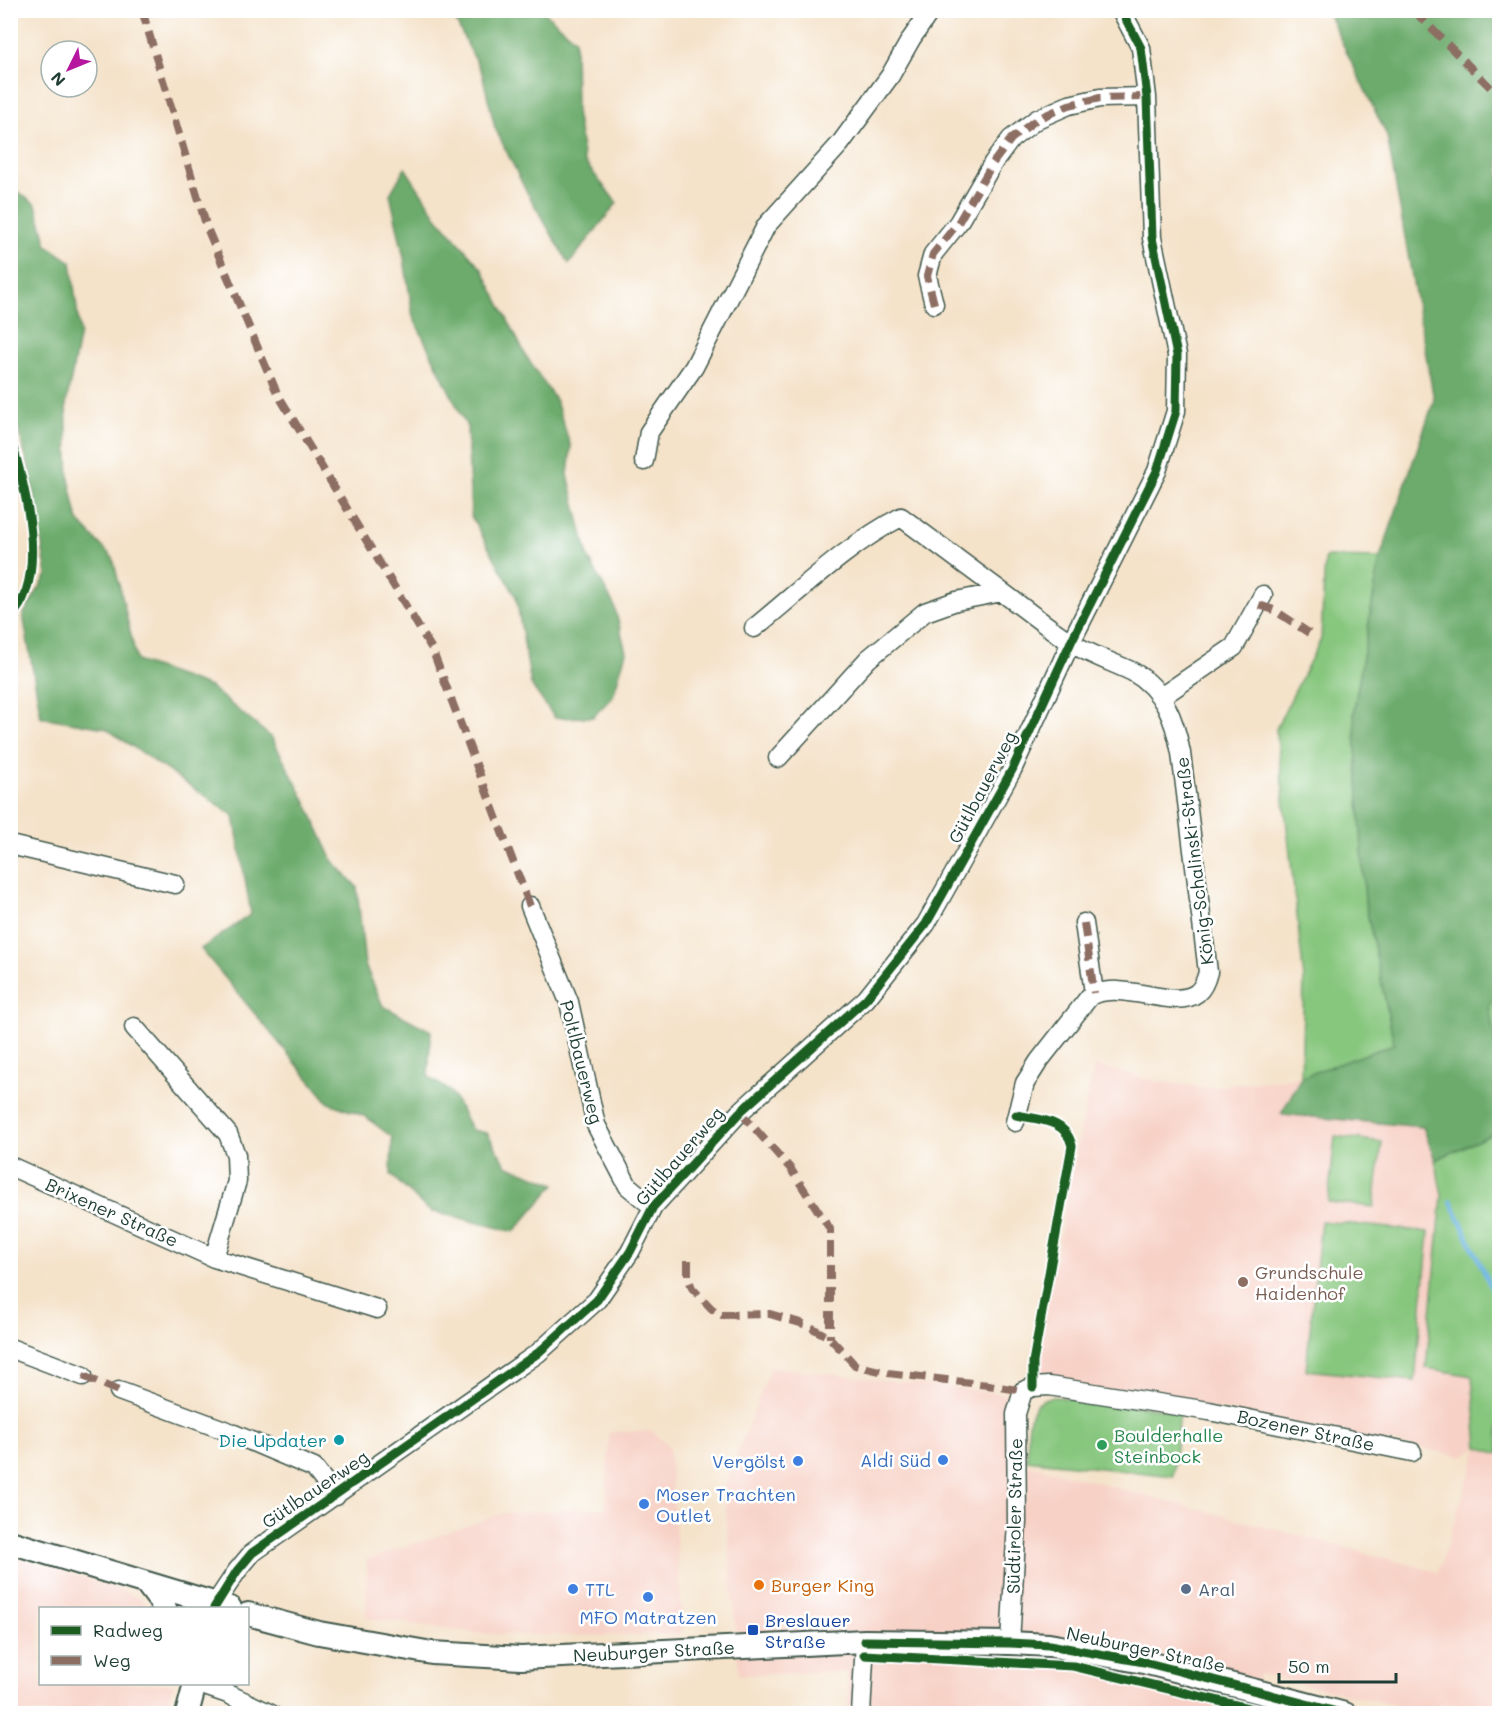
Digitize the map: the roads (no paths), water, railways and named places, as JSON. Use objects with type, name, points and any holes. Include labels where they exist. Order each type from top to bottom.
[{"type":"street","points":[[644,461],[649,432],[694,367],[766,226],[840,144],[890,75],[931,10]]},
{"type":"street","name":"Gütlbauerweg","points":[[220,1607],[237,1571],[252,1553],[538,1353],[597,1300],[630,1252],[653,1207],[740,1112],[866,999],[926,924],[1012,770],[1071,642],[1157,471],[1176,411],[1177,355],[1152,238],[1147,97],[1141,48],[1121,10]]},
{"type":"street","points":[[934,304],[927,276],[933,254],[958,224],[993,164],[1011,139],[1037,119],[1069,105],[1100,98],[1147,97]]},
{"type":"street","name":"König-Schalinski-Straße","points":[[754,628],[864,540],[901,517],[1071,642],[1134,673],[1161,697],[1177,732],[1181,753],[1208,972],[1198,992],[1188,998],[1175,1000],[1115,990],[1094,993]]},
{"type":"street","points":[[778,758],[868,659],[925,612],[956,601],[1002,592]]},
{"type":"street","points":[[1161,697],[1234,647],[1263,595]]},
{"type":"street","points":[[10,845],[175,884]]},
{"type":"street","name":"Poltlbauerweg","points":[[530,906],[569,1002],[596,1125],[628,1186],[653,1207]]},
{"type":"street","points":[[1015,1122],[1025,1083],[1078,1008],[1094,993],[1084,923]]},
{"type":"street","points":[[134,1027],[228,1134],[236,1155],[237,1181],[214,1258]]},
{"type":"street","name":"Brixener Straße","points":[[10,1166],[214,1258],[377,1309]]},
{"type":"street","points":[[10,1348],[83,1376]]},
{"type":"street","name":"Bozener Straße","points":[[1023,1391],[1034,1387],[1049,1386],[1209,1411],[1412,1452]]},
{"type":"street","name":"Südtiroler Straße","points":[[1010,1643],[1017,1522],[1016,1414],[1023,1391]]},
{"type":"street","points":[[118,1392],[227,1431],[314,1467],[336,1496]]},
{"type":"street","points":[[10,1542],[220,1607]]},
{"type":"street","points":[[147,1584],[164,1607]]},
{"type":"street","name":"Neuburger Straße","points":[[249,1614],[319,1633],[432,1653],[521,1658],[865,1641],[1049,1645],[1144,1662],[1346,1713]]},
{"type":"street","points":[[861,1713],[865,1641]]},
{"type":"street","points":[[187,1713],[196,1685]]},
{"type":"street","points":[[202,1685],[271,1713]]},
{"type":"waterway","points":[[1451,1201],[1500,1306]]},
{"type":"place","name":"Grundschule Haidenhof","points":[[1243,1282]]},
{"type":"place","name":"Die Updater","points":[[339,1440]]},
{"type":"place","name":"Boulderhalle Steinbock","points":[[1102,1445]]},
{"type":"place","name":"Aldi Süd","points":[[943,1460]]},
{"type":"place","name":"Vergölst","points":[[798,1461]]},
{"type":"place","name":"Moser Trachten Outlet","points":[[644,1504]]},
{"type":"place","name":"Burger King","points":[[759,1585]]},
{"type":"place","name":"TTL","points":[[573,1589]]},
{"type":"place","name":"Aral","points":[[1186,1589]]},
{"type":"place","name":"MFO Matratzen","points":[[648,1597]]},
{"type":"place","name":"Breslauer Straße","points":[[753,1630]]}]
